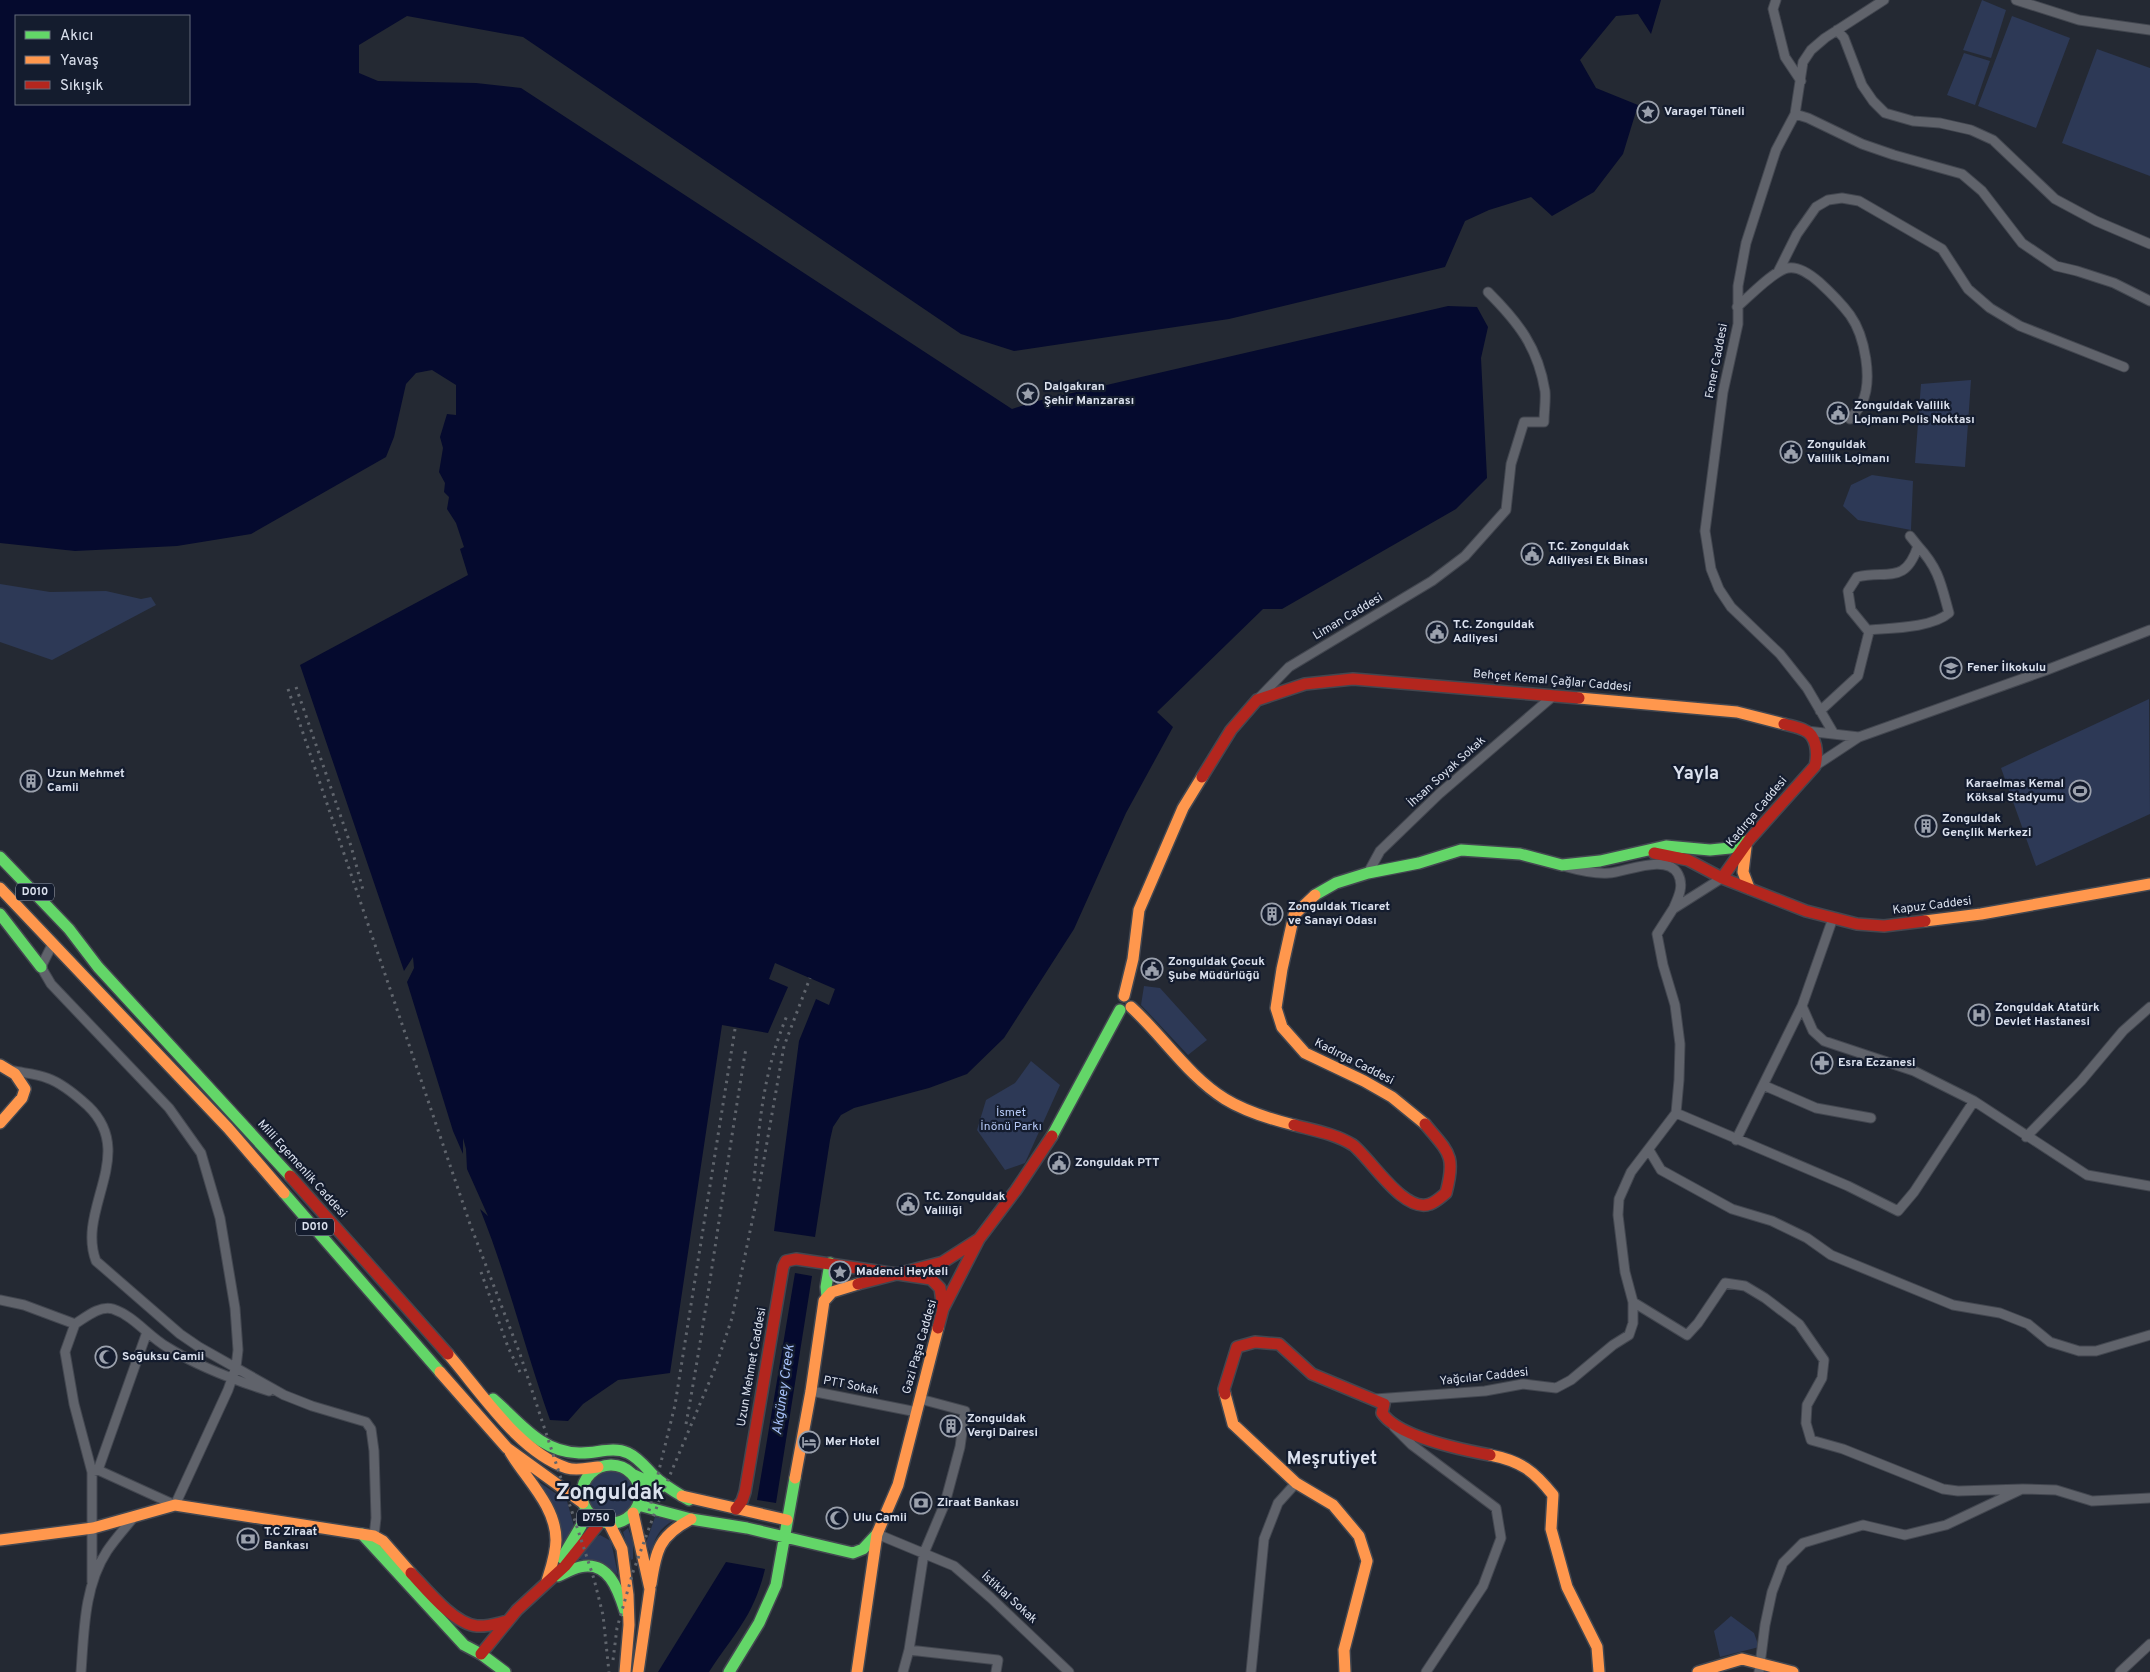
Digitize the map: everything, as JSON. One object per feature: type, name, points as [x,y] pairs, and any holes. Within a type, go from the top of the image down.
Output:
[{"type":"main road","name":"Behçet Kemal Çağlar Caddesi","points":[[1257,700],[1305,684],[1354,679],[1737,712],[1806,730]]},
{"type":"main road","name":"Liman Caddesi","points":[[1126,1009],[1131,1000],[1124,996],[1133,959],[1140,910],[1160,858],[1183,808],[1210,762],[1231,730],[1257,700]]},
{"type":"main road","points":[[1806,730],[1816,745],[1818,757],[1815,766]]},
{"type":"main road","name":"Kadırga Caddesi","points":[[1722,878],[1749,840],[1815,766]]},
{"type":"main road","points":[[1749,840],[1744,855],[1743,872],[1749,888]]},
{"type":"main road","name":"Kadırga Caddesi","points":[[1126,1009],[1163,1037],[1204,1082],[1223,1098],[1246,1110],[1339,1138],[1354,1147],[1407,1199],[1418,1205],[1429,1205],[1446,1192],[1451,1158],[1447,1150],[1420,1118],[1392,1097],[1305,1053],[1282,1027],[1276,1008],[1282,969],[1294,915],[1310,898],[1336,883],[1368,873],[1420,863],[1461,850],[1520,854],[1562,865],[1600,861],[1666,846],[1710,850],[1730,848],[1749,840]]},
{"type":"main road","name":"Kapuz Caddesi","points":[[1639,852],[1669,855],[1688,860],[1722,878],[1806,911],[1856,924],[1884,926],[1982,914],[2150,884]]},
{"type":"main road","name":"Milli Egemenlik Caddesi","points":[[0,857],[69,929],[98,967],[182,1057],[475,1385],[509,1427],[538,1454],[569,1469],[617,1465],[634,1475],[689,1500]]},
{"type":"main road","name":"D010","points":[[0,888],[228,1128],[507,1448],[585,1507]]},
{"type":"main road","points":[[40,965],[32,942],[38,927],[53,912]]},
{"type":"main road","points":[[0,914],[40,965]]},
{"type":"main road","points":[[53,944],[69,929]]},
{"type":"main road","name":"Gazi Paşa Caddesi","points":[[857,1672],[877,1534],[898,1485],[943,1308],[978,1238],[1016,1190],[1061,1122],[1126,1009]]},
{"type":"main road","points":[[0,1065],[14,1072],[22,1081],[25,1089],[22,1098],[0,1123]]},
{"type":"main road","points":[[729,1672],[760,1623],[776,1585],[811,1391],[824,1301],[832,1292],[895,1273],[943,1262],[978,1238]]},
{"type":"main road","name":"Uzun Mehmet Caddesi","points":[[736,1509],[742,1501],[745,1492],[783,1267],[786,1261],[796,1259],[895,1273],[936,1281],[942,1288],[943,1308]]},
{"type":"main road","points":[[824,1263],[828,1297]]},
{"type":"main road","points":[[1344,1672],[1344,1650],[1366,1561],[1359,1536],[1332,1505],[1296,1482],[1267,1457],[1234,1424],[1224,1389],[1236,1347],[1254,1342],[1279,1344],[1312,1374],[1384,1404],[1382,1413],[1386,1419],[1402,1428],[1444,1446],[1509,1459],[1537,1475],[1553,1495],[1551,1529],[1567,1586],[1597,1647],[1599,1672]]},
{"type":"main road","points":[[475,1385],[496,1400],[544,1446],[560,1451],[580,1453],[598,1450],[625,1452],[636,1458],[673,1492],[689,1500],[787,1520]]},
{"type":"main road","points":[[507,1448],[518,1468],[546,1506],[553,1522],[556,1537],[547,1581]]},
{"type":"main road","name":"D750","points":[[598,1467],[586,1478],[582,1494],[585,1507],[605,1522],[622,1549],[628,1595],[629,1626],[625,1672]]},
{"type":"main road","name":"D750","points":[[634,1475],[640,1490],[636,1509],[650,1588],[638,1672]]},
{"type":"main road","points":[[0,1540],[93,1528],[175,1506],[374,1536],[383,1541],[445,1609],[481,1654]]},
{"type":"main road","points":[[547,1581],[581,1526],[585,1507]]},
{"type":"main road","points":[[636,1509],[722,1524],[853,1553],[863,1549],[877,1534]]},
{"type":"main road","name":"D750","points":[[605,1522],[618,1522],[636,1509]]},
{"type":"main road","points":[[650,1588],[656,1551],[662,1538],[674,1527],[691,1519]]},
{"type":"main road","points":[[481,1654],[508,1621],[547,1581],[565,1566],[605,1522]]},
{"type":"main road","points":[[362,1534],[464,1645],[481,1654],[505,1672]]},
{"type":"main road","points":[[547,1581],[582,1566],[599,1568],[608,1574],[617,1585],[629,1626]]},
{"type":"main road","points":[[445,1609],[468,1624],[476,1626],[508,1621]]},
{"type":"main road","points":[[1698,1672],[1742,1659],[1760,1668],[1793,1672]]},
{"type":"street","points":[[1776,0],[1773,9],[1785,57],[1801,81]]},
{"type":"street","name":"Fener Caddesi","points":[[1834,734],[1807,688],[1780,654],[1731,607],[1719,589],[1711,569],[1705,531],[1723,392],[1738,324],[1738,286],[1746,242],[1776,150],[1795,114],[1803,62],[1811,50],[1837,30],[1884,0]]},
{"type":"street","points":[[2016,0],[2079,20],[2150,30]]},
{"type":"street","points":[[1837,30],[1844,38],[1862,85],[1873,101],[1885,113],[1913,121],[1940,123],[1971,130],[1993,140],[2055,199],[2096,221],[2150,244]]},
{"type":"street","points":[[1795,114],[1808,118],[1862,144],[1903,158],[1962,174],[1982,191],[2022,243],[2056,266],[2114,283],[2150,301]]},
{"type":"street","points":[[1778,272],[1796,234],[1816,208],[1828,200],[1842,198],[1859,201],[1942,249],[1968,289],[1990,308],[2020,326],[2124,367]]},
{"type":"street","points":[[1737,307],[1778,272],[1795,267],[1815,279],[1842,305],[1857,327],[1865,355],[1867,375],[1862,404],[1850,419]]},
{"type":"street","name":"Liman Caddesi","points":[[1257,700],[1289,667],[1432,581],[1465,556],[1506,510],[1512,464],[1524,422],[1544,422],[1545,392],[1536,356],[1513,317],[1488,292]]},
{"type":"street","points":[[1868,630],[1917,625],[1944,617],[1949,613],[1939,578],[1931,561],[1910,536]]},
{"type":"street","points":[[1820,711],[1858,676],[1870,632],[1851,610],[1848,591],[1857,578],[1872,574],[1893,575],[1903,572],[1914,556],[1918,546]]},
{"type":"street","points":[[1815,766],[1858,737],[2044,671],[2150,630]]},
{"type":"street","name":"İhsan Soyak Sokak","points":[[1368,873],[1380,851],[1439,794],[1552,697]]},
{"type":"street","points":[[1806,730],[1858,737]]},
{"type":"street","points":[[1562,865],[1587,873],[1610,873],[1652,864],[1668,865],[1677,871],[1681,881],[1680,894],[1657,934],[1663,965],[1675,1005],[1680,1044],[1676,1113],[1848,1186],[1898,1211],[1914,1192],[1974,1101]]},
{"type":"street","points":[[1673,909],[1722,878]]},
{"type":"street","points":[[1736,1140],[1802,1006],[1833,918]]},
{"type":"street","points":[[53,944],[40,965],[51,984],[169,1108],[201,1153],[226,1243],[235,1308],[238,1350],[236,1367],[232,1380],[175,1506],[95,1471],[74,1404],[65,1352],[75,1324],[99,1310],[112,1309],[132,1319],[166,1346],[232,1380],[366,1422],[372,1429],[376,1518],[374,1536]]},
{"type":"street","points":[[1802,1006],[1813,1031],[1824,1041],[1914,1071],[1974,1101],[2026,1137],[2087,1175],[2150,1186]]},
{"type":"street","points":[[2026,1137],[2082,1081],[2124,1031],[2150,1007]]},
{"type":"street","points":[[14,1072],[48,1078],[64,1087],[99,1117],[108,1135],[106,1168],[91,1234],[96,1261],[180,1334],[284,1395]]},
{"type":"street","points":[[1763,1085],[1816,1108],[1871,1118]]},
{"type":"street","name":"Yağcılar Caddesi","points":[[1369,1399],[1485,1392],[1523,1384],[1556,1388],[1571,1380],[1613,1345],[1629,1335],[1633,1323],[1632,1302],[1625,1272],[1618,1215],[1620,1199],[1631,1172],[1676,1113]]},
{"type":"street","points":[[1649,1150],[1661,1170],[1732,1209],[1772,1221],[1807,1238],[1832,1255],[1953,1305],[2000,1313],[2028,1324],[2050,1342],[2079,1351],[2096,1351],[2150,1335]]},
{"type":"street","points":[[1632,1302],[1687,1335],[1698,1323],[1725,1283],[1745,1286],[1765,1298],[1799,1324],[1824,1360],[1822,1378],[1807,1405],[1806,1423],[1811,1440],[1843,1449],[1944,1488],[1958,1491],[2056,1490],[2092,1500],[2150,1498]]},
{"type":"street","points":[[0,1300],[24,1305],[75,1324]]},
{"type":"street","points":[[81,1672],[85,1622],[92,1582],[95,1471],[147,1332]]},
{"type":"street","name":"PTT Sokak","points":[[811,1391],[917,1412]]},
{"type":"street","points":[[903,1672],[909,1650],[924,1553],[944,1503],[960,1447],[965,1411],[920,1399]]},
{"type":"street","points":[[1386,1419],[1412,1445],[1496,1508],[1501,1538],[1483,1586],[1426,1672]]},
{"type":"street","points":[[1250,1672],[1264,1539],[1278,1503],[1296,1482]]},
{"type":"street","points":[[1760,1668],[1765,1626],[1772,1592],[1783,1563],[1803,1543],[1863,1525],[1905,1535],[1946,1525],[2023,1489]]},
{"type":"street","points":[[92,1582],[107,1552],[134,1517]]},
{"type":"street","name":"İstiklal Sokak","points":[[877,1534],[954,1566],[991,1598],[1069,1672]]},
{"type":"street","points":[[2120,1672],[2150,1644]]},
{"type":"street","points":[[909,1650],[998,1660],[996,1672]]},
{"type":"green space","points":[[1982,0],[2006,10],[1991,58],[1963,50]]},
{"type":"green space","points":[[2012,16],[2070,38],[2036,128],[1978,106]]},
{"type":"green space","points":[[2097,49],[2150,68],[2150,176],[2062,143]]},
{"type":"green space","points":[[1964,53],[1990,61],[1975,105],[1947,95]]},
{"type":"green space","points":[[1971,380],[1965,467],[1915,463],[1921,384]]},
{"type":"green space","points":[[1872,475],[1913,481],[1911,530],[1858,520],[1843,506],[1851,485]]},
{"type":"green space","points":[[0,584],[50,592],[106,591],[141,599],[151,597],[156,605],[52,660],[0,642]]},
{"type":"green space","name":"Karaelmas Kemal Köksal Stadyumu","points":[[2149,699],[2150,814],[2036,866],[2001,768]]},
{"type":"green space","points":[[1144,986],[1160,988],[1207,1040],[1188,1055],[1141,1005]]},
{"type":"green space","name":"İsmet İnönü Parkı","points":[[1031,1061],[1060,1085],[1025,1163],[1005,1170],[977,1130],[986,1100],[1015,1083]]},
{"type":"green space","points":[[611,1469],[625,1473],[632,1480],[636,1494],[632,1508],[625,1515],[611,1519],[597,1515],[590,1508],[586,1494],[590,1480],[597,1473]]},
{"type":"green space","points":[[530,1476],[567,1501],[575,1530],[561,1551]]},
{"type":"green space","points":[[655,1517],[673,1521],[664,1527],[658,1535],[651,1554],[646,1543]]},
{"type":"green space","points":[[628,1528],[633,1542],[633,1559],[631,1560],[623,1532]]},
{"type":"green space","points":[[600,1535],[611,1541],[618,1575],[609,1568],[599,1564],[577,1559],[593,1539]]},
{"type":"green space","points":[[1731,1616],[1754,1633],[1759,1647],[1720,1657],[1714,1631]]},
{"type":"water","points":[[0,0],[1661,0],[1651,34],[1638,14],[1616,16],[1580,60],[1596,88],[1638,105],[1623,154],[1594,192],[1552,216],[1531,197],[1489,210],[1465,221],[1445,267],[1229,319],[1014,351],[961,334],[523,37],[407,16],[359,45],[359,73],[378,81],[476,83],[521,88],[1012,409],[1033,402],[1448,306],[1477,307],[1488,327],[1481,358],[1487,478],[1456,509],[1282,609],[1263,609],[1157,712],[1173,727],[1126,813],[1074,929],[1004,1038],[967,1074],[929,1088],[854,1108],[841,1115],[833,1127],[830,1140],[815,1237],[774,1231],[799,1041],[816,999],[829,1005],[835,989],[775,963],[769,979],[788,987],[768,1033],[722,1025],[670,1373],[618,1380],[583,1404],[568,1421],[550,1420],[499,1261],[480,1209],[488,1216],[467,1169],[466,1149],[463,1138],[463,1154],[453,1131],[407,982],[414,968],[413,957],[404,971],[300,665],[468,575],[460,549],[464,547],[456,523],[447,509],[449,497],[444,492],[445,483],[439,472],[443,448],[440,437],[447,414],[456,415],[456,385],[432,370],[416,373],[406,384],[394,437],[386,457],[251,534],[177,546],[75,551],[0,543]]},
{"type":"water","name":"Akgüney Creek","points":[[795,1273],[812,1276],[776,1503],[757,1500]]},
{"type":"water","points":[[726,1562],[765,1569],[755,1600],[742,1624],[709,1672],[658,1672]]},
{"type":"railway","points":[[296,687],[351,846],[363,890]]},
{"type":"railway","points":[[288,689],[470,1224],[520,1354],[594,1579],[603,1615],[609,1672]]},
{"type":"railway","points":[[613,1660],[617,1628],[633,1572],[659,1501],[716,1366],[732,1318],[758,1193],[784,1046],[810,978]]},
{"type":"railway","points":[[754,1181],[761,1116],[768,1076],[788,1013]]},
{"type":"railway","points":[[649,1511],[675,1405],[735,1029]]},
{"type":"railway","points":[[686,1424],[746,1048]]},
{"type":"railway","points":[[481,1272],[508,1347],[520,1372]]},
{"type":"traffic: fast","points":[[1315,895],[1336,883],[1368,873],[1419,863],[1461,850],[1520,854],[1562,865],[1600,861],[1666,846],[1710,850],[1730,848],[1749,840]]},
{"type":"traffic: fast","points":[[0,857],[69,929],[98,967],[290,1176]]},
{"type":"traffic: fast","points":[[0,914],[41,967]]},
{"type":"traffic: fast","points":[[1052,1136],[1120,1010]]},
{"type":"traffic: fast","points":[[284,1193],[440,1372]]},
{"type":"traffic: fast","points":[[827,1297],[826,1287],[830,1263]]},
{"type":"traffic: fast","points":[[493,1399],[542,1442],[565,1451],[579,1453],[610,1450],[628,1453],[639,1460],[662,1483],[689,1500]]},
{"type":"traffic: fast","points":[[605,1465],[617,1465],[632,1473],[640,1488],[640,1494],[640,1500],[632,1515],[617,1523],[605,1523],[590,1515],[582,1500],[582,1488],[590,1473],[605,1465]]},
{"type":"traffic: fast","points":[[634,1475],[661,1487]]},
{"type":"traffic: fast","points":[[729,1672],[759,1623],[776,1585],[795,1478]]},
{"type":"traffic: fast","points":[[638,1505],[691,1519],[747,1528],[853,1553],[863,1549],[877,1534]]},
{"type":"traffic: fast","points":[[562,1558],[581,1526],[587,1511]]},
{"type":"traffic: fast","points":[[362,1534],[464,1645],[481,1654],[505,1672]]},
{"type":"traffic: fast","points":[[558,1576],[580,1567],[590,1566],[598,1568],[610,1578],[619,1594],[625,1611]]},
{"type":"traffic: slow","points":[[1579,698],[1737,712],[1784,724]]},
{"type":"traffic: slow","points":[[1124,996],[1133,959],[1139,910],[1183,808],[1202,777]]},
{"type":"traffic: slow","points":[[1746,847],[1743,872],[1749,888]]},
{"type":"traffic: slow","points":[[1925,921],[1981,914],[2150,884]]},
{"type":"traffic: slow","points":[[0,888],[228,1128],[284,1193]]},
{"type":"traffic: slow","points":[[1315,895],[1294,915],[1282,969],[1276,1008],[1282,1027],[1305,1053],[1364,1081],[1392,1097],[1425,1124]]},
{"type":"traffic: slow","points":[[1131,1007],[1187,1067],[1212,1090],[1233,1104],[1267,1118],[1294,1125]]},
{"type":"traffic: slow","points":[[0,1065],[15,1074],[25,1089],[22,1098],[0,1123]]},
{"type":"traffic: slow","points":[[795,1478],[811,1391],[824,1301],[832,1292],[858,1284]]},
{"type":"traffic: slow","points":[[857,1672],[877,1534],[898,1485],[938,1328]]},
{"type":"traffic: slow","points":[[448,1354],[487,1403],[533,1449],[549,1460],[567,1468],[598,1467]]},
{"type":"traffic: slow","points":[[440,1372],[507,1448],[583,1503]]},
{"type":"traffic: slow","points":[[1225,1394],[1233,1424],[1296,1483],[1333,1505],[1359,1536],[1367,1561],[1344,1650],[1345,1672]]},
{"type":"traffic: slow","points":[[510,1452],[546,1504],[555,1528],[555,1550],[547,1581]]},
{"type":"traffic: slow","points":[[1490,1455],[1510,1460],[1526,1468],[1540,1479],[1553,1495],[1551,1529],[1567,1587],[1597,1647],[1599,1672]]},
{"type":"traffic: slow","points":[[682,1496],[787,1520]]},
{"type":"traffic: slow","points":[[0,1540],[93,1528],[175,1505],[374,1536],[383,1541],[411,1573]]},
{"type":"traffic: slow","points":[[633,1513],[650,1589],[638,1672]]},
{"type":"traffic: slow","points":[[651,1584],[657,1553],[661,1545],[680,1525],[691,1519]]},
{"type":"traffic: slow","points":[[609,1523],[622,1549],[628,1595],[629,1625],[625,1672]]},
{"type":"traffic: slow","points":[[1698,1672],[1742,1659],[1793,1672]]},
{"type":"traffic: jam","points":[[1202,777],[1231,730],[1257,700],[1305,684],[1353,679],[1579,698]]},
{"type":"traffic: jam","points":[[1722,878],[1749,840],[1815,766],[1816,745],[1812,736],[1802,729],[1784,724]]},
{"type":"traffic: jam","points":[[1654,853],[1688,860],[1722,878],[1806,911],[1857,924],[1884,926],[1925,921]]},
{"type":"traffic: jam","points":[[1294,1125],[1332,1135],[1353,1145],[1388,1184],[1410,1201],[1420,1205],[1430,1204],[1446,1193],[1450,1170],[1450,1162],[1445,1149],[1425,1124]]},
{"type":"traffic: jam","points":[[938,1328],[943,1309],[979,1239],[1016,1190],[1052,1136]]},
{"type":"traffic: jam","points":[[290,1176],[448,1354]]},
{"type":"traffic: jam","points":[[858,1284],[943,1262],[979,1239]]},
{"type":"traffic: jam","points":[[736,1509],[742,1501],[745,1492],[783,1267],[786,1261],[796,1259],[931,1279],[940,1288],[943,1309]]},
{"type":"traffic: jam","points":[[1225,1394],[1224,1389],[1237,1347],[1255,1342],[1279,1344],[1312,1374],[1384,1404],[1382,1413],[1402,1429],[1432,1441],[1490,1455]]},
{"type":"traffic: jam","points":[[481,1654],[517,1610],[565,1566],[601,1521]]},
{"type":"traffic: jam","points":[[411,1573],[441,1605],[468,1624],[485,1626],[508,1621]]},
{"type":"place","name":"Varagel Tüneli","points":[[1648,112]]},
{"type":"place","name":"Dalgakıran Şehir Manzarası","points":[[1028,394]]},
{"type":"place","name":"Zonguldak Valilik Lojmanı Polis Noktası","points":[[1838,413]]},
{"type":"place","name":"Zonguldak Valilik Lojmanı","points":[[1791,452]]},
{"type":"place","name":"T.C. Zonguldak Adliyesi Ek Binası","points":[[1532,554]]},
{"type":"place","name":"T.C. Zonguldak Adliyesi","points":[[1437,632]]},
{"type":"place","name":"Fener İlkokulu","points":[[1951,668]]},
{"type":"place","name":"Uzun Mehmet Camii","points":[[31,781]]},
{"type":"place","name":"Karaelmas Kemal Köksal Stadyumu","points":[[2080,791]]},
{"type":"place","name":"Zonguldak Gençlik Merkezi","points":[[1926,826]]},
{"type":"place","name":"Zonguldak Ticaret ve Sanayi Odası","points":[[1272,914]]},
{"type":"place","name":"Zonguldak Çocuk Şube Müdürlüğü","points":[[1152,969]]},
{"type":"place","name":"Zonguldak Atatürk Devlet Hastanesi","points":[[1979,1015]]},
{"type":"place","name":"Esra Eczanesi","points":[[1822,1063]]},
{"type":"place","name":"Zonguldak PTT","points":[[1059,1163]]},
{"type":"place","name":"T.C. Zonguldak Valiliği","points":[[908,1204]]},
{"type":"place","name":"Madenci Heykeli","points":[[840,1272]]},
{"type":"place","name":"Soğuksu Camii","points":[[106,1357]]},
{"type":"place","name":"Zonguldak Vergi Dairesi","points":[[951,1426]]},
{"type":"place","name":"Mer Hotel","points":[[809,1442]]},
{"type":"place","name":"Ziraat Bankası","points":[[921,1503]]},
{"type":"place","name":"Ulu Camii","points":[[837,1518]]},
{"type":"place","name":"T.C Ziraat Bankası","points":[[248,1539]]},
{"type":"district","name":"Yayla","points":[[1696,774]]},
{"type":"district","name":"Meşrutiyet","points":[[1332,1459]]},
{"type":"district","name":"Zonguldak","points":[[610,1493]]}]
